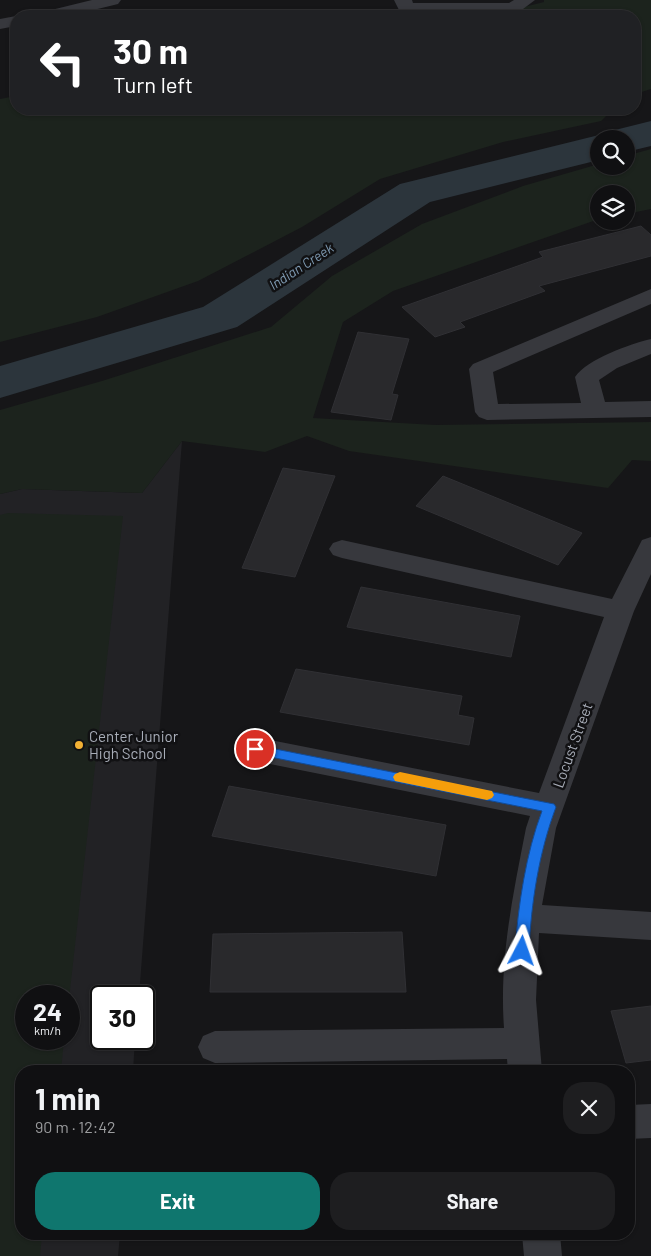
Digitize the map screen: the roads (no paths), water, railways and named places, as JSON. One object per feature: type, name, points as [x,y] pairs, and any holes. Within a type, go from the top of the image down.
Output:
[{"type":"street","points":[[73,10],[112,0]]},
{"type":"street","points":[[403,0],[406,8],[513,8],[526,0]]},
{"type":"street","points":[[651,296],[482,369],[487,412],[651,409]]},
{"type":"street","points":[[595,410],[587,378],[609,362],[651,346]]},
{"type":"street","name":"Locust Street","points":[[524,1057],[519,1000],[524,918],[541,828],[620,612],[651,546]]},
{"type":"street","points":[[342,549],[620,612]]},
{"type":"street","points":[[255,749],[549,807]]},
{"type":"street","points":[[524,918],[651,926]]},
{"type":"street","points":[[215,1047],[524,1057]]},
{"type":"street","points":[[635,1121],[651,1120]]},
{"type":"street","points":[[542,1240],[543,1256]]},
{"type":"waterway","name":"Indian Creek","points":[[635,137],[651,133]]},
{"type":"waterway","name":"Indian Creek","points":[[0,382],[220,317],[415,193],[590,149]]},
{"type":"place","name":"Center Junior High School","points":[[79,745]]}]
